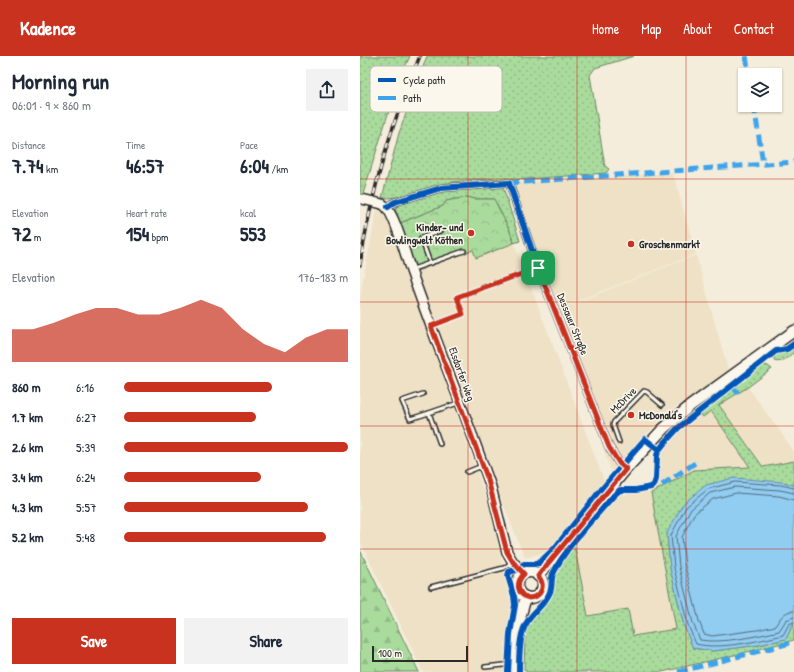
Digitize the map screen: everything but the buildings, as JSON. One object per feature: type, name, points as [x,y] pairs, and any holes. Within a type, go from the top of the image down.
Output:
[{"type":"main road","points":[[538,576],[626,469],[669,423],[690,406],[794,331]]},
{"type":"main road","points":[[531,573],[538,576],[542,581],[542,590],[536,597],[526,597],[521,594],[518,587],[518,581],[524,574],[531,573]]},
{"type":"main road","points":[[513,668],[517,628],[526,597]]},
{"type":"street","name":"Dessauer Straße","points":[[385,206],[441,188],[509,183],[538,268],[609,447],[619,463],[626,469]]},
{"type":"street","points":[[361,199],[385,206]]},
{"type":"street","name":"Elsdorfer Weg","points":[[385,206],[396,226],[410,270],[483,465],[507,552],[513,562],[524,574]]},
{"type":"lane","points":[[430,263],[421,238],[440,231]]},
{"type":"lane","points":[[410,270],[464,251]]},
{"type":"lane","points":[[431,326],[463,314],[457,297],[538,268]]},
{"type":"lane","name":"McDrive","points":[[619,442],[613,425],[614,422],[644,391],[662,405]]},
{"type":"lane","points":[[422,394],[402,401],[410,419],[430,414],[460,402]]},
{"type":"lane","points":[[430,414],[440,444]]},
{"type":"lane","points":[[467,472],[483,465]]},
{"type":"lane","points":[[431,587],[504,568],[513,562]]},
{"type":"lane","points":[[485,667],[503,664],[513,668]]},
{"type":"shaded area","points":[[673,173],[696,254],[556,309],[509,183]]},
{"type":"shaded area","points":[[377,210],[383,212],[389,221],[491,511],[512,609],[506,672],[423,672],[360,541],[360,302],[362,284]]},
{"type":"shaded area","points":[[514,243],[605,483],[550,551],[525,558],[476,437],[417,271],[473,250],[476,257]]},
{"type":"shaded area","points":[[696,255],[729,373],[667,413],[635,446],[612,474],[557,310]]},
{"type":"shaded area","points":[[748,387],[794,451],[794,461],[763,467],[719,405]]},
{"type":"shaded area","points":[[709,407],[750,467],[694,470],[651,493],[676,629],[633,636],[627,609],[588,616],[574,544],[619,491],[634,492],[655,487],[658,478],[657,457],[671,438]]},
{"type":"green space","points":[[360,56],[410,56],[405,66],[370,66],[370,112],[389,112],[363,194],[360,195]]},
{"type":"green space","points":[[427,56],[634,56],[595,68],[590,75],[605,166],[609,169],[606,173],[514,180],[489,179],[448,183],[407,195],[382,198],[399,133],[407,112],[502,112],[502,66],[423,66]]},
{"type":"green space","points":[[503,187],[520,241],[514,243],[509,229],[493,199],[475,199],[467,197],[446,201],[443,206],[400,223],[395,210],[399,204],[443,191]]},
{"type":"green space","points":[[467,197],[475,199],[494,199],[509,229],[514,243],[476,258],[473,250],[417,271],[400,223],[443,206],[446,201]]},
{"type":"green space","points":[[794,345],[794,352],[787,358],[780,362],[774,361],[776,352]]},
{"type":"green space","points":[[762,364],[772,369],[748,387],[719,405],[763,467],[794,461],[794,485],[782,482],[667,533],[670,568],[684,626],[693,648],[713,651],[759,645],[786,639],[794,622],[794,640],[662,672],[527,672],[524,670],[525,635],[530,623],[549,599],[556,572],[574,544],[588,616],[628,609],[633,636],[676,629],[651,493],[694,470],[750,467],[711,411],[703,417],[699,413]]},
{"type":"green space","points":[[755,365],[748,372],[698,411],[697,407]]},
{"type":"green space","points":[[360,550],[419,672],[360,672]]},
{"type":"water","points":[[734,478],[782,482],[794,485],[794,622],[786,639],[759,645],[713,651],[693,648],[684,626],[670,568],[667,533],[683,504],[706,485]]},
{"type":"railway","points":[[416,66],[420,56]]},
{"type":"railway","points":[[360,265],[376,185],[398,112]]},
{"type":"marked path","points":[[746,56],[748,68]]},
{"type":"marked path","points":[[755,112],[763,164]]},
{"type":"marked path","points":[[509,183],[794,162]]},
{"type":"marked path","points":[[732,386],[738,393]]},
{"type":"marked path","points":[[662,485],[695,463]]},
{"type":"marked path","points":[[678,672],[794,642]]},
{"type":"cycle path","points":[[388,207],[395,202],[441,188],[509,183],[538,268],[609,447],[619,463],[626,469]]},
{"type":"cycle path","points":[[519,672],[520,647],[524,629],[529,620],[548,597],[551,590],[552,577],[559,562],[581,532],[620,490],[636,490],[654,485],[656,479],[657,455],[659,450],[678,428],[776,351],[787,349],[794,344]]},
{"type":"cycle path","points":[[508,672],[510,634],[515,605],[508,576],[509,572],[516,570],[524,564],[539,563],[554,549],[596,496],[645,439],[659,450]]},
{"type":"place","name":"Kinder- und Bowlingwelt Köthen","points":[[471,233]]},
{"type":"place","name":"Groschenmarkt","points":[[631,244]]},
{"type":"place","name":"McDonald's","points":[[631,415]]},
{"type":"route","points":[[538,268],[609,447],[619,463],[626,469],[541,572],[538,576],[542,581],[542,590],[536,597],[529,598],[521,594],[518,590],[518,581],[524,574],[513,562],[507,552],[488,480],[431,326],[463,314],[457,297],[538,268]]}]
